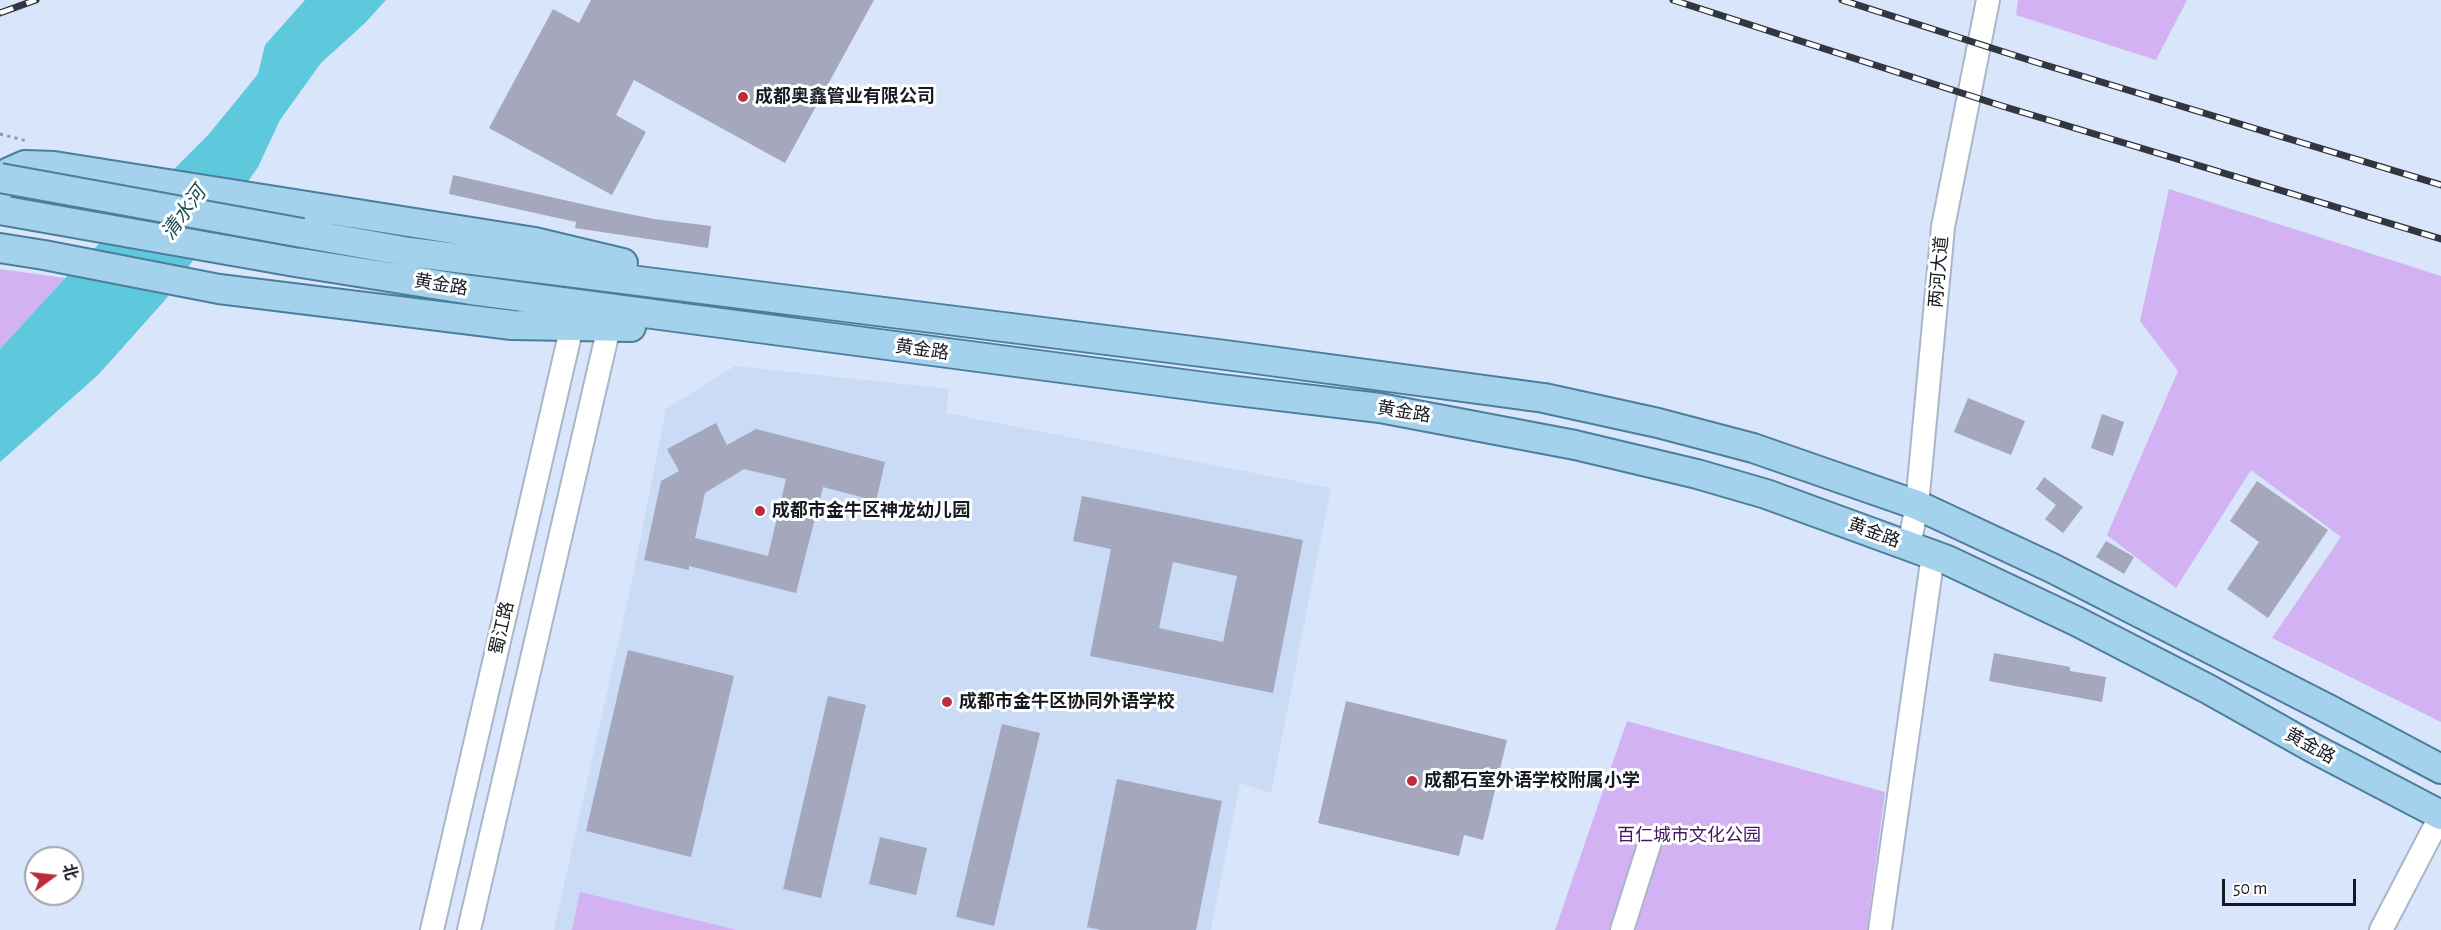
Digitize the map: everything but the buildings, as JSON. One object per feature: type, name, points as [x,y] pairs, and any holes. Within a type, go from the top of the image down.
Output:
[{"type":"main road","points":[[0,188],[9,172],[25,165],[54,166],[535,242],[756,296]]},
{"type":"main road","name":"黄金路","points":[[0,178],[409,252],[1222,354],[1544,398],[1658,423],[1753,448],[1917,505],[2052,568],[2441,769]]},
{"type":"main road","name":"黄金路","points":[[0,210],[295,262],[471,290],[1380,408],[1475,424],[1697,474],[1766,494],[1921,551],[2076,621],[2208,689],[2313,748],[2441,815]]},
{"type":"main road","points":[[0,228],[22,252],[195,285],[512,325],[768,330]]},
{"type":"street","name":"两河大道","points":[[1880,930],[1921,551],[1917,505],[1943,228],[1988,0]]},
{"type":"street","name":"蜀江路","points":[[432,930],[572,326]]},
{"type":"street","name":"蜀江路","points":[[469,930],[609,327]]},
{"type":"street","points":[[2381,930],[2441,815]]},
{"type":"street","points":[[1622,930],[1651,839]]},
{"type":"shaded area","name":"成都市金牛区协同外语学校","points":[[735,366],[949,389],[946,413],[1331,488],[1271,793],[1240,783],[1211,930],[554,930],[633,576],[666,409]]},
{"type":"green space","points":[[2018,0],[2187,0],[2156,60],[2016,15]]},
{"type":"green space","points":[[2169,189],[2441,276],[2441,722],[2272,638],[2341,537],[2251,470],[2176,588],[2107,535],[2178,371],[2140,321]]},
{"type":"green space","points":[[0,269],[65,278],[0,349]]},
{"type":"green space","name":"百仁城市文化公园","points":[[1627,721],[1885,792],[1867,930],[1555,930]]},
{"type":"green space","points":[[580,892],[737,930],[572,930]]},
{"type":"water","name":"清水河","points":[[305,0],[386,0],[365,23],[321,63],[280,120],[258,167],[166,299],[98,375],[0,462],[0,349],[65,278],[209,134],[258,74],[265,45]]},
{"type":"railway","points":[[0,13],[36,0]]},
{"type":"railway","points":[[1673,0],[2002,106],[2441,239]]},
{"type":"railway","points":[[1842,0],[2032,61],[2441,185]]},
{"type":"place","name":"成都奥鑫管业有限公司","points":[[743,97]]},
{"type":"place","name":"成都市金牛区神龙幼儿园","points":[[760,511]]},
{"type":"place","name":"成都市金牛区协同外语学校","points":[[947,702]]},
{"type":"place","name":"成都石室外语学校附属小学","points":[[1412,781]]}]
